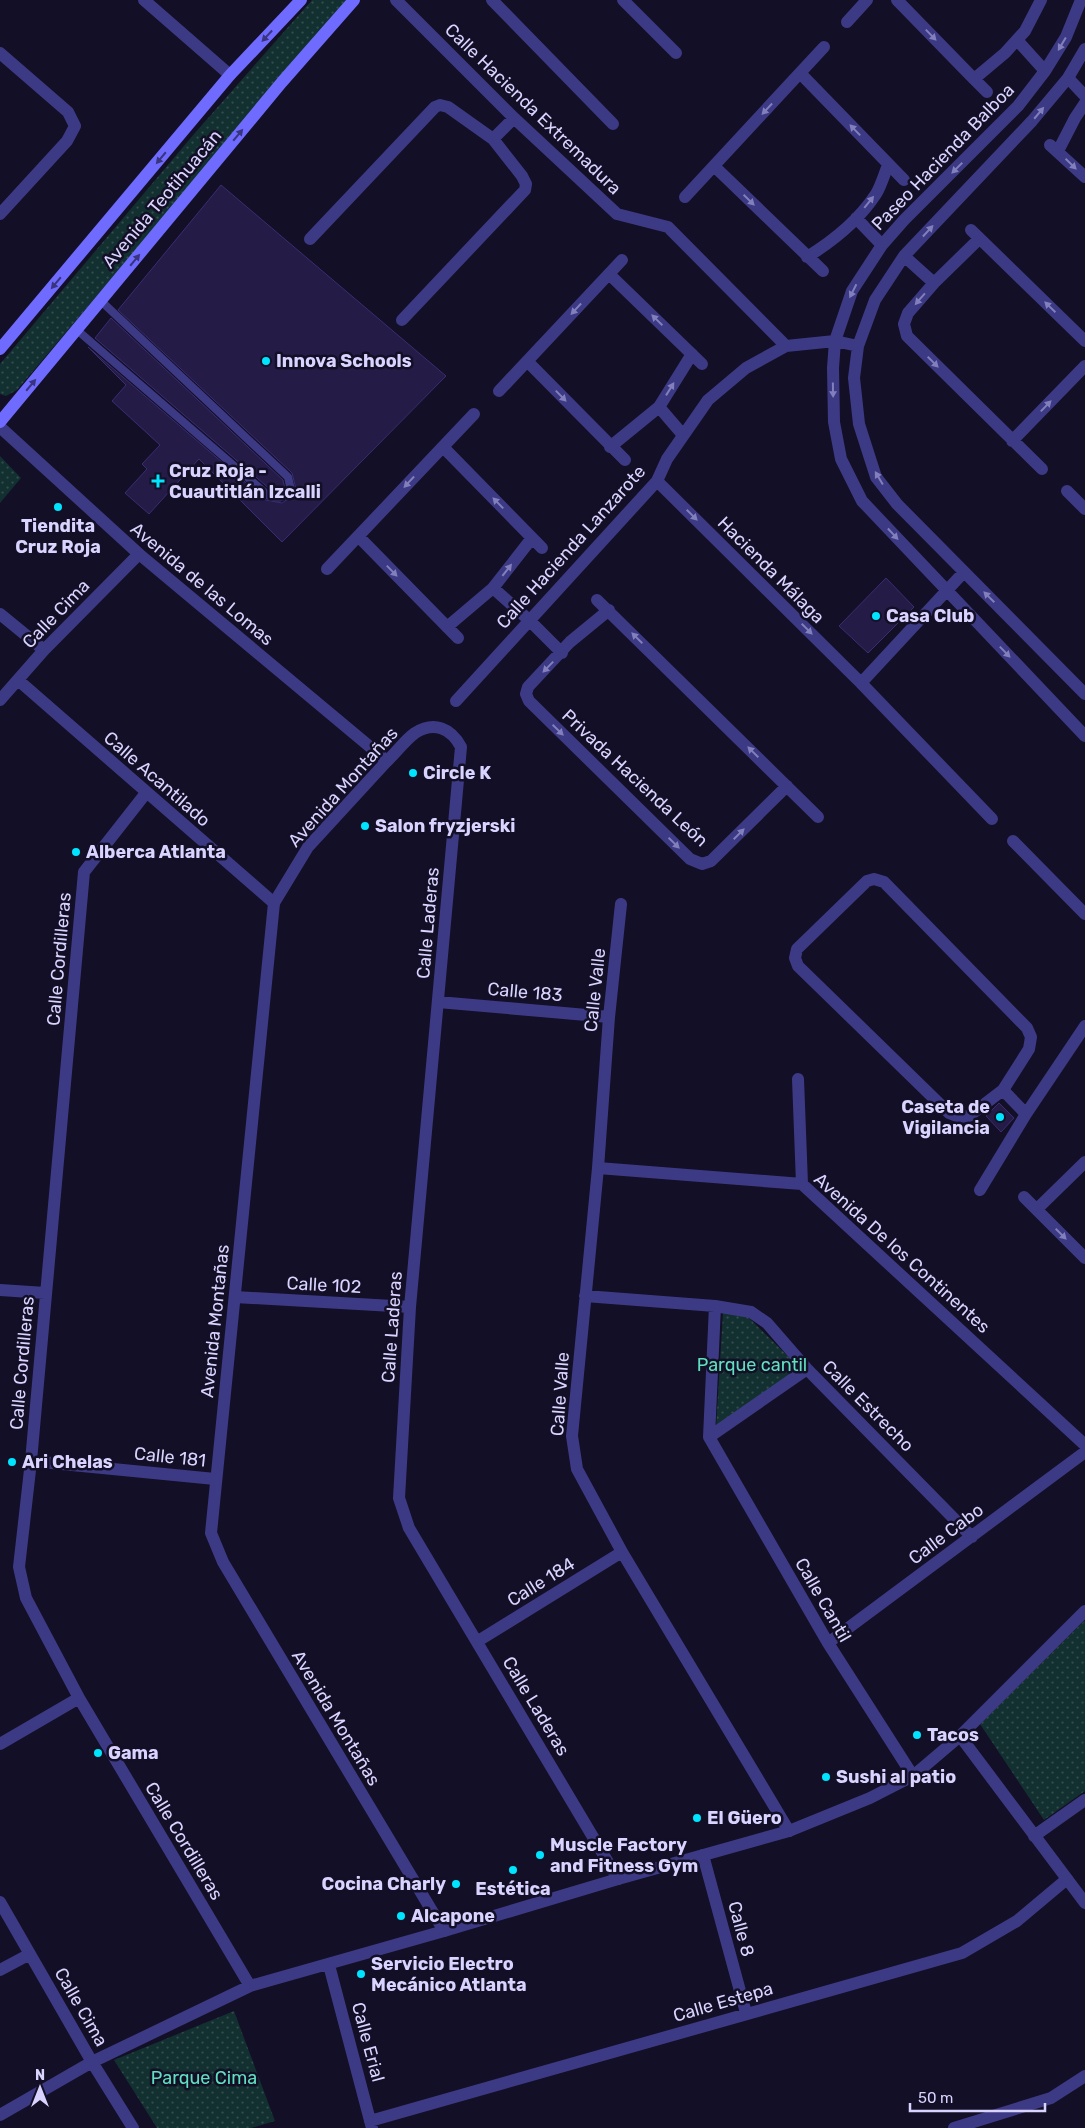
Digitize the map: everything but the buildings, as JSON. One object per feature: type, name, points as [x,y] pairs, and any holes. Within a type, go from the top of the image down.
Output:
[{"type":"main road","name":"Avenida Teotihuacán","points":[[0,349],[230,75],[301,0]]},
{"type":"main road","name":"Avenida Teotihuacán","points":[[0,422],[282,82],[354,0]]},
{"type":"street","points":[[144,0],[230,75]]},
{"type":"street","name":"Calle Hacienda Extremadura","points":[[396,0],[514,118],[617,214],[668,226],[786,346]]},
{"type":"street","points":[[492,0],[612,124]]},
{"type":"street","points":[[624,0],[676,53]]},
{"type":"street","points":[[847,22],[867,0]]},
{"type":"street","points":[[897,0],[987,92]]},
{"type":"street","points":[[974,79],[1005,53],[1017,40],[1041,0]]},
{"type":"street","name":"Paseo Hacienda Balboa","points":[[1082,0],[1066,37],[1045,72],[1018,106],[904,220],[882,245],[852,291],[835,341],[833,368],[834,422],[841,459],[862,501],[1085,736]]},
{"type":"street","points":[[1017,40],[1045,72]]},
{"type":"street","points":[[686,197],[824,47]]},
{"type":"street","points":[[1085,49],[1068,78],[1032,121],[904,256],[875,300],[858,346],[854,378],[859,424],[876,477],[897,504],[1085,694]]},
{"type":"street","points":[[0,53],[68,112],[74,126],[68,141],[0,214]]},
{"type":"street","points":[[800,73],[904,180]]},
{"type":"street","points":[[1068,78],[1085,96]]},
{"type":"street","points":[[1085,103],[1054,148],[1085,177]]},
{"type":"street","points":[[310,239],[434,107],[440,104],[448,107],[493,139],[522,176],[526,184],[525,190],[402,320]]},
{"type":"street","points":[[493,139],[514,118]]},
{"type":"street","points":[[807,257],[828,244],[856,218],[876,194],[888,165]]},
{"type":"street","points":[[714,166],[823,271]]},
{"type":"street","points":[[856,218],[882,245]]},
{"type":"street","points":[[1042,469],[907,336],[904,324],[908,313],[975,235],[1085,341]]},
{"type":"street","points":[[904,256],[934,284]]},
{"type":"street","points":[[499,391],[622,260]]},
{"type":"street","points":[[610,274],[702,364]]},
{"type":"street","name":"Calle Hacienda Lanzarote","points":[[456,701],[657,481],[667,458],[708,400],[746,368],[786,346],[835,341],[858,346]]},
{"type":"street","points":[[610,447],[659,407],[692,354]]},
{"type":"street","points":[[527,361],[610,447],[625,460]]},
{"type":"street","points":[[1012,441],[1085,366]]},
{"type":"street","points":[[659,407],[683,435]]},
{"type":"street","points":[[327,569],[474,414]]},
{"type":"street","name":"Avenida de las Lomas","points":[[0,427],[139,554],[387,761]]},
{"type":"street","points":[[443,447],[542,548]]},
{"type":"street","name":"Hacienda Málaga","points":[[657,481],[861,683],[992,819]]},
{"type":"street","points":[[1067,491],[1085,509]]},
{"type":"street","points":[[358,536],[458,638]]},
{"type":"street","points":[[447,627],[493,588],[532,538]]},
{"type":"street","name":"Calle Cima","points":[[0,700],[44,650],[139,554]]},
{"type":"street","points":[[861,683],[964,572]]},
{"type":"street","points":[[493,588],[562,653]]},
{"type":"street","points":[[597,600],[818,817]]},
{"type":"street","name":"Privada Hacienda León","points":[[609,610],[570,642],[562,653],[528,687],[526,694],[529,701],[690,859],[702,864],[712,861],[788,786]]},
{"type":"street","points":[[0,614],[44,650]]},
{"type":"street","name":"Calle Acantilado","points":[[18,680],[146,794],[274,903]]},
{"type":"street","name":"Avenida Montañas","points":[[444,728],[430,728],[416,733],[387,761],[308,847],[274,903],[211,1533],[223,1562],[444,1931]]},
{"type":"street","name":"Calle Laderas","points":[[444,728],[455,735],[460,747],[410,1307],[399,1498],[409,1528],[618,1879]]},
{"type":"street","name":"Calle Cordilleras","points":[[146,794],[84,872],[20,1567],[26,1598],[79,1698],[250,1986]]},
{"type":"street","points":[[1013,842],[1085,914]]},
{"type":"street","points":[[874,879],[884,882],[1027,1028],[1031,1037],[1029,1049],[1003,1090],[969,1116],[959,1117],[949,1114],[798,966],[795,958],[797,950],[867,882],[874,879]]},
{"type":"street","name":"Calle Valle","points":[[621,904],[572,1436],[577,1469],[622,1552],[789,1831]]},
{"type":"street","name":"Calle 183","points":[[438,1002],[609,1018]]},
{"type":"street","points":[[980,1190],[1026,1114],[1085,1026]]},
{"type":"street","points":[[798,1079],[802,1184]]},
{"type":"street","points":[[1003,1090],[1026,1114]]},
{"type":"street","points":[[1037,1209],[1085,1162]]},
{"type":"street","name":"Avenida De los Continentes","points":[[598,1168],[802,1184],[1085,1445]]},
{"type":"street","points":[[1024,1197],[1085,1258]]},
{"type":"street","points":[[0,1290],[45,1293]]},
{"type":"street","name":"Calle Estrecho","points":[[585,1296],[715,1306],[751,1312],[767,1323],[807,1369],[972,1537]]},
{"type":"street","name":"Calle 102","points":[[235,1298],[410,1307]]},
{"type":"street","points":[[709,1437],[715,1306]]},
{"type":"street","points":[[709,1437],[807,1369]]},
{"type":"street","name":"Calle Cantil","points":[[709,1437],[828,1643],[913,1776]]},
{"type":"street","name":"Calle Cabo","points":[[828,1643],[1085,1452]]},
{"type":"street","name":"Calle 181","points":[[31,1461],[215,1479]]},
{"type":"street","name":"Calle 184","points":[[478,1641],[622,1552]]},
{"type":"street","points":[[0,2115],[92,2062],[250,1986],[329,1965],[618,1879],[789,1831],[870,1798],[913,1776],[960,1736],[1085,1611]]},
{"type":"street","points":[[0,1744],[79,1698]]},
{"type":"street","points":[[960,1736],[1085,1903]]},
{"type":"street","points":[[1034,1836],[1085,1800]]},
{"type":"street","name":"Calle 8","points":[[703,1855],[746,2013]]},
{"type":"street","name":"Calle Estepa","points":[[371,2124],[746,2013],[962,1953],[1017,1921],[1067,1879]]},
{"type":"street","name":"Calle Cima","points":[[0,1902],[92,2062],[133,2128]]},
{"type":"street","points":[[0,1970],[30,1954]]},
{"type":"street","name":"Calle Erial","points":[[329,1965],[371,2124]]},
{"type":"street","points":[[954,2128],[1051,2098],[1085,2076]]},
{"type":"lane","points":[[77,330],[269,496],[278,498],[286,496],[291,490],[288,477],[100,301]]},
{"type":"green space","points":[[312,0],[348,0],[17,390],[6,396],[0,394],[0,364],[194,134]]},
{"type":"green space","points":[[0,456],[21,478],[0,503]]},
{"type":"green space","name":"Parque cantil","points":[[723,1312],[748,1317],[801,1369],[716,1428]]},
{"type":"green space","points":[[1085,1620],[1085,1791],[1044,1820],[980,1724]]},
{"type":"green space","name":"Parque Cima","points":[[234,2011],[275,2121],[251,2128],[157,2128],[114,2060]]},
{"type":"place","name":"Innova Schools","points":[[266,361]]},
{"type":"place","name":"Cruz Roja - Cuautitlán Izcalli","points":[[158,481]]},
{"type":"place","name":"Tiendita Cruz Roja","points":[[58,507]]},
{"type":"place","name":"Casa Club","points":[[876,616]]},
{"type":"place","name":"Circle K","points":[[413,773]]},
{"type":"place","name":"Salon fryzjerski","points":[[365,826]]},
{"type":"place","name":"Alberca Atlanta","points":[[76,852]]},
{"type":"place","name":"Caseta de Vigilancia","points":[[1000,1117]]},
{"type":"place","name":"Ari Chelas","points":[[12,1462]]},
{"type":"place","name":"Tacos","points":[[917,1735]]},
{"type":"place","name":"Gama","points":[[98,1753]]},
{"type":"place","name":"Sushi al patio","points":[[826,1777]]},
{"type":"place","name":"El Güero","points":[[697,1818]]},
{"type":"place","name":"Muscle Factory and Fitness Gym","points":[[540,1855]]},
{"type":"place","name":"Estética","points":[[513,1870]]},
{"type":"place","name":"Cocina Charly","points":[[456,1884]]},
{"type":"place","name":"Alcapone","points":[[401,1916]]},
{"type":"place","name":"Servicio Electro Mecánico Atlanta","points":[[361,1974]]}]
